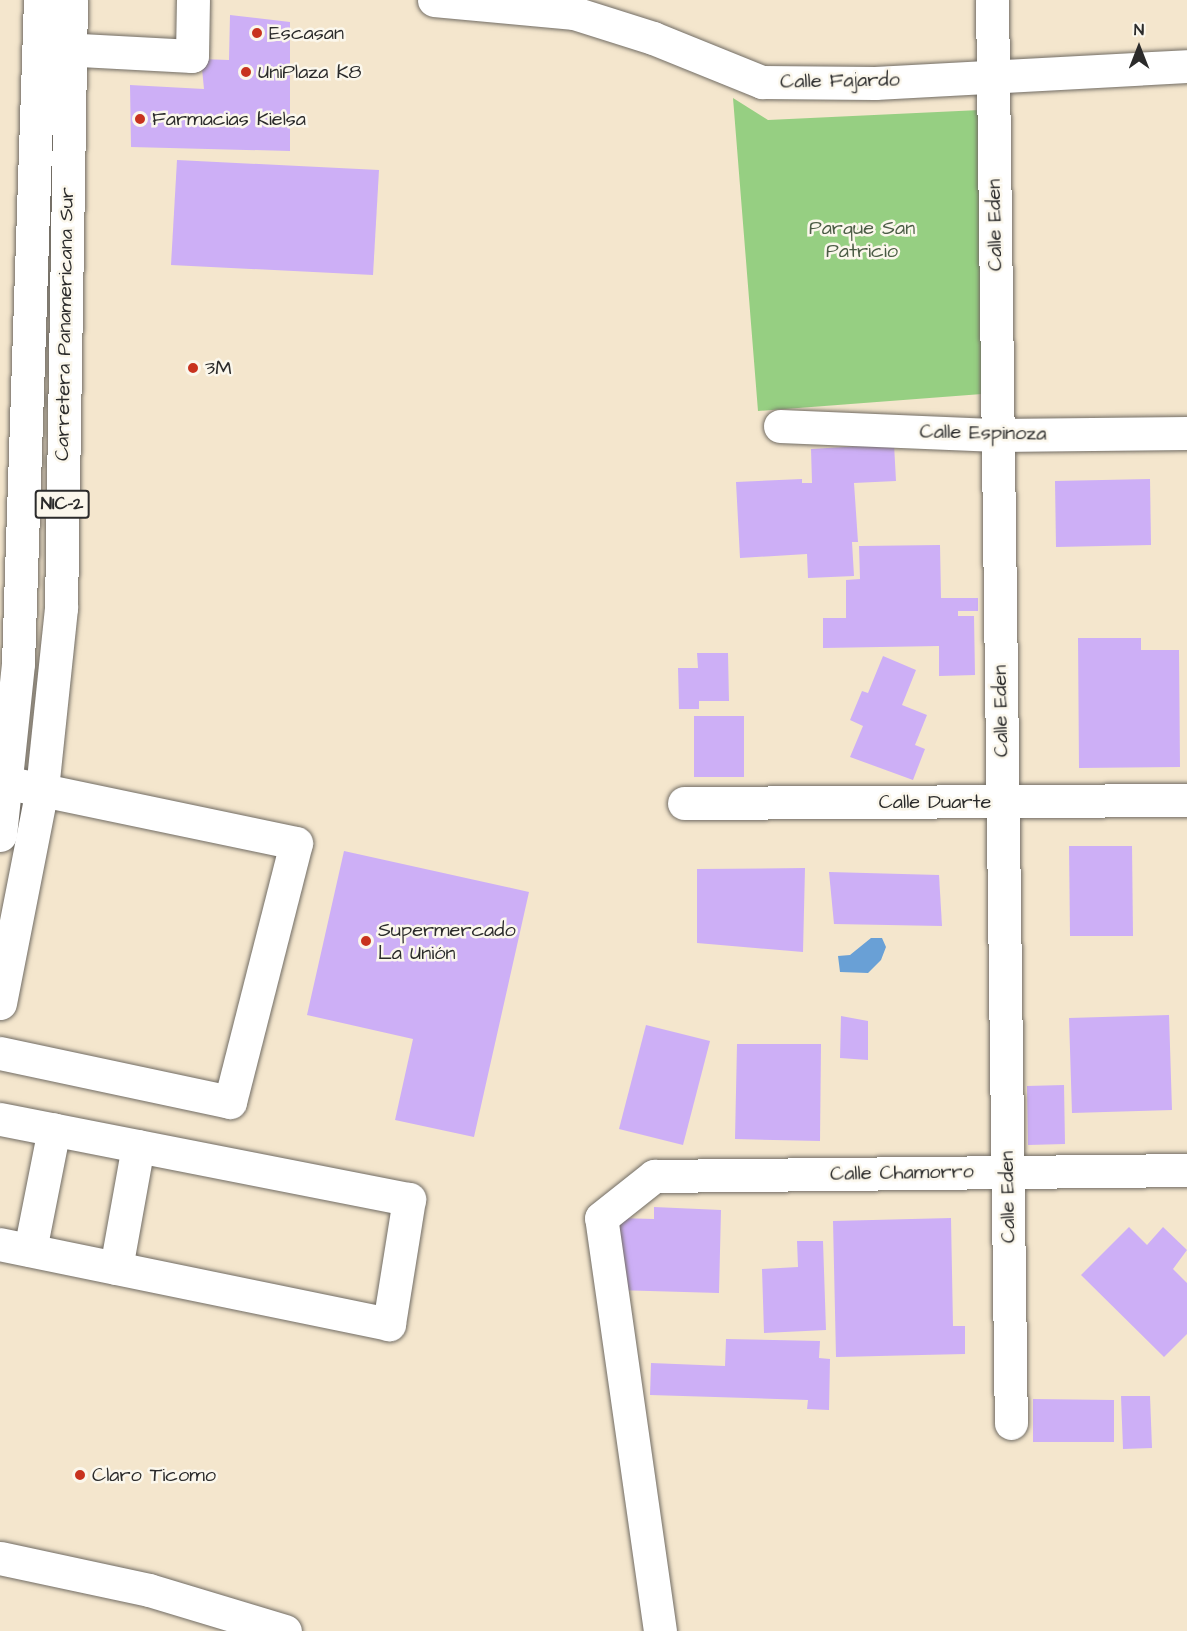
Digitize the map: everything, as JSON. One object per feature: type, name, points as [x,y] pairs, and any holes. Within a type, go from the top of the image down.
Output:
[{"type":"main road","name":"Carretera Panamericana Sur","points":[[0,1003],[42,789],[61,608],[54,48],[40,0]]},
{"type":"main road","name":"Carretera Panamericana Sur","points":[[0,835],[8,783],[18,663],[54,48],[71,0]]},
{"type":"main road","points":[[54,48],[192,56],[193,0]]},
{"type":"main road","name":"Calle Fajardo","points":[[434,0],[573,13],[653,38],[762,82],[834,84],[993,74],[1187,66]]},
{"type":"main road","name":"Calle Eden","points":[[992,0],[1011,1423]]},
{"type":"main road","name":"Calle Espinoza","points":[[780,426],[998,435],[1187,433]]},
{"type":"main road","points":[[0,1053],[230,1102],[296,843],[8,783]]},
{"type":"main road","name":"Calle Duarte","points":[[684,803],[1187,800]]},
{"type":"main road","points":[[0,1119],[54,1129],[409,1199],[389,1324],[15,1247],[54,1129]]},
{"type":"main road","points":[[116,1268],[138,1146]]},
{"type":"main road","name":"Calle Chamorro","points":[[660,1631],[601,1218],[654,1176],[1187,1170]]},
{"type":"main road","points":[[0,1558],[149,1590],[285,1631]]},
{"type":"green space","name":"Parque San Patricio","points":[[733,98],[768,120],[980,110],[982,394],[758,411]]},
{"type":"water","points":[[871,938],[882,938],[886,947],[881,960],[868,973],[840,972],[838,956],[850,955]]},
{"type":"building","name":"UniPlaza K8","points":[[230,15],[290,22],[290,151],[131,147],[130,85],[204,89],[201,59],[229,60]]},
{"type":"building","points":[[177,160],[379,170],[373,275],[171,265]]},
{"type":"building","points":[[894,444],[896,481],[854,483],[858,542],[852,542],[854,576],[808,578],[807,554],[740,558],[736,482],[802,479],[802,483],[812,483],[811,449]]},
{"type":"building","points":[[1150,479],[1151,545],[1056,547],[1055,481]]},
{"type":"building","points":[[940,545],[941,598],[978,598],[978,611],[958,611],[958,616],[974,616],[975,675],[939,676],[939,646],[823,648],[823,618],[846,618],[846,580],[860,579],[859,546]]},
{"type":"building","points":[[1078,638],[1141,638],[1141,650],[1179,650],[1180,767],[1079,768]]},
{"type":"building","points":[[697,653],[728,653],[729,701],[699,701],[699,709],[679,709],[678,668],[698,668]]},
{"type":"building","points":[[883,656],[916,670],[902,705],[927,715],[915,745],[925,749],[913,780],[850,757],[863,726],[850,720],[862,691],[868,693]]},
{"type":"building","points":[[694,716],[744,716],[744,777],[694,777]]},
{"type":"building","points":[[1069,846],[1132,846],[1133,936],[1070,936]]},
{"type":"building","points":[[344,851],[529,892],[474,1137],[395,1120],[413,1039],[307,1015]]},
{"type":"building","points":[[805,868],[803,952],[697,943],[697,869]]},
{"type":"building","points":[[829,872],[939,875],[942,926],[834,924]]},
{"type":"building","points":[[1169,1015],[1172,1110],[1072,1113],[1069,1018]]},
{"type":"building","points":[[841,1016],[868,1021],[868,1060],[840,1058]]},
{"type":"building","points":[[646,1025],[710,1041],[683,1145],[619,1129]]},
{"type":"building","points":[[737,1044],[821,1044],[820,1141],[735,1139]]},
{"type":"building","points":[[1064,1085],[1065,1144],[1028,1145],[1027,1086]]},
{"type":"building","points":[[654,1207],[721,1210],[719,1293],[615,1290],[618,1218],[654,1219]]},
{"type":"building","points":[[951,1218],[953,1326],[965,1326],[965,1354],[836,1357],[833,1221]]},
{"type":"building","points":[[1129,1227],[1147,1245],[1163,1227],[1187,1250],[1173,1269],[1187,1283],[1187,1334],[1164,1357],[1081,1275]]},
{"type":"building","points":[[797,1241],[823,1241],[826,1330],[764,1333],[762,1269],[798,1267]]},
{"type":"building","points":[[726,1339],[820,1341],[819,1358],[830,1359],[829,1410],[807,1409],[808,1400],[650,1395],[651,1363],[725,1366]]},
{"type":"building","points":[[1121,1396],[1150,1396],[1152,1448],[1123,1449]]},
{"type":"building","points":[[1033,1399],[1114,1400],[1114,1442],[1033,1442]]},
{"type":"place","name":"Escasan","points":[[257,33]]},
{"type":"place","name":"UniPlaza K8","points":[[246,72]]},
{"type":"place","name":"Farmacias Kielsa","points":[[140,119]]},
{"type":"place","name":"3M","points":[[193,368]]},
{"type":"place","name":"Supermercado La Unión","points":[[366,941]]},
{"type":"place","name":"Claro Ticomo","points":[[80,1475]]}]
